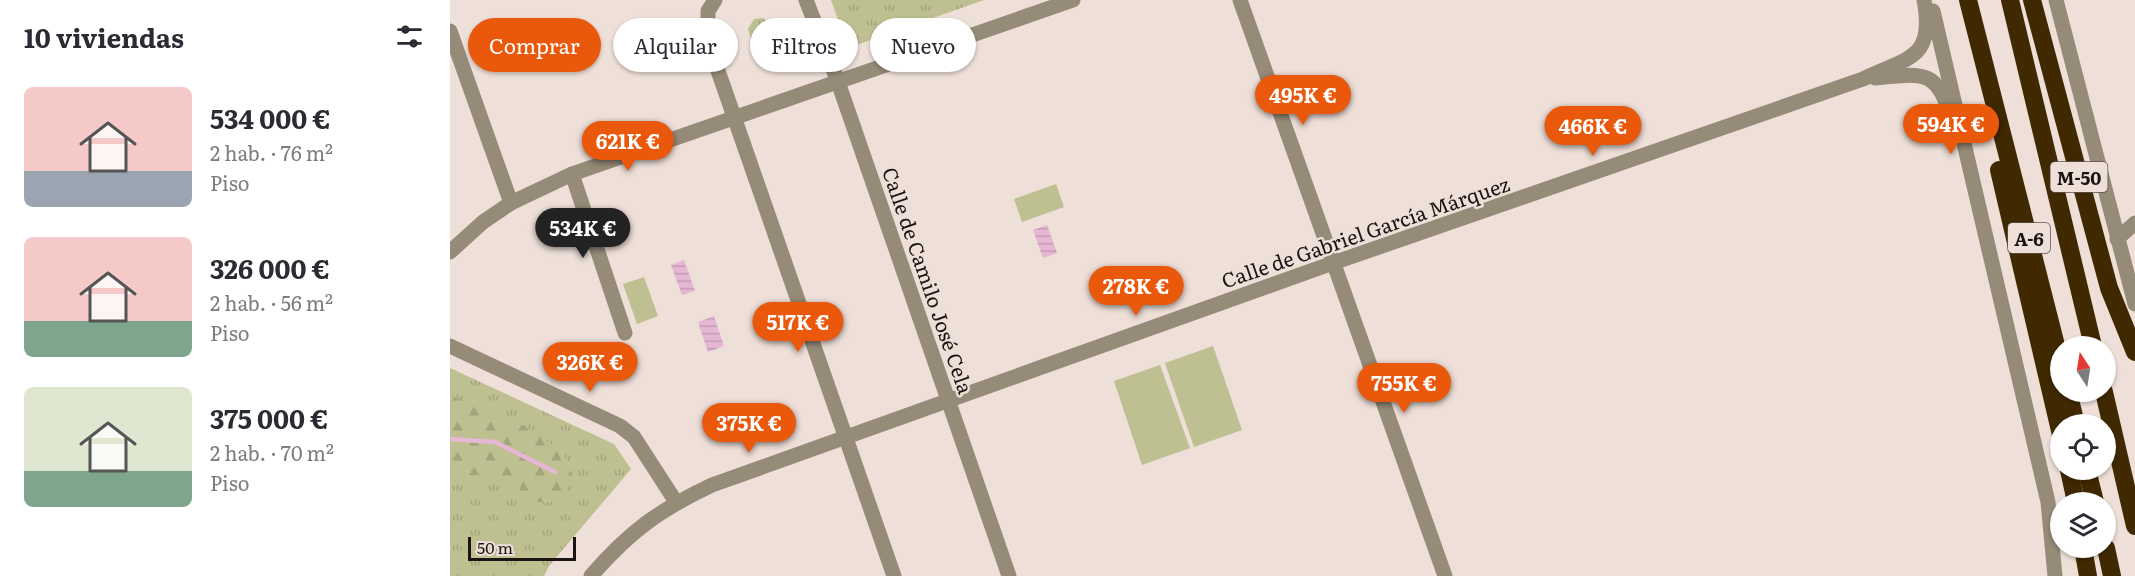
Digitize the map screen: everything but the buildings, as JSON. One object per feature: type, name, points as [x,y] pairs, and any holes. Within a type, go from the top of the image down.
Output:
[{"type":"highway","name":"A-6","points":[[1968,0],[2054,336]]},
{"type":"highway","name":"A-6","points":[[2010,0],[2091,336]]},
{"type":"highway","name":"M-50","points":[[2032,0],[2109,288],[2135,352]]},
{"type":"highway","points":[[1997,111],[1994,149],[2056,414]]},
{"type":"highway","points":[[2106,402],[2135,526]]},
{"type":"highway","points":[[2085,558],[2088,576]]},
{"type":"highway","points":[[2108,558],[2112,576]]},
{"type":"street","points":[[714,0],[708,10],[708,42],[894,576]]},
{"type":"street","name":"Calle de Camilo José Cela","points":[[806,0],[838,82],[1009,576]]},
{"type":"street","points":[[450,252],[483,222],[511,203],[572,174],[1073,0]]},
{"type":"street","points":[[1240,0],[1445,576]]},
{"type":"street","name":"Calle de Gabriel García Márquez","points":[[591,576],[618,544],[655,514],[712,485],[1333,263],[1863,79],[1916,54],[1925,42],[1928,26],[1924,0]]},
{"type":"street","points":[[1931,0],[2048,502],[2055,576]]},
{"type":"street","points":[[2056,0],[2135,304]]},
{"type":"street","points":[[450,31],[511,203]]},
{"type":"street","name":"Calle de Gabriel García Márquez","points":[[1863,79],[1921,74],[1935,82],[1945,98],[2002,303]]},
{"type":"street","points":[[572,174],[625,333]]},
{"type":"street","points":[[2117,238],[2135,223]]},
{"type":"street","points":[[450,346],[620,426],[634,437],[676,502]]},
{"type":"green space","points":[[831,0],[984,0],[933,18],[870,18],[870,40],[858,44],[858,18],[837,18]]},
{"type":"green space","points":[[1056,184],[1064,207],[1022,222],[1014,199]]},
{"type":"green space","points":[[644,277],[658,316],[637,324],[623,284]]},
{"type":"green space","points":[[1213,346],[1242,430],[1194,447],[1165,363]]},
{"type":"green space","points":[[1160,365],[1190,448],[1142,465],[1114,381]]},
{"type":"green space","points":[[450,368],[614,444],[631,469],[549,566],[544,576],[450,576]]},
{"type":"green space","points":[[450,397],[479,405],[513,420],[558,450],[568,462],[573,478],[560,502],[537,502],[515,486],[490,474],[450,476]]},
{"type":"shaded area","points":[[1047,225],[1057,253],[1043,258],[1033,230]]},
{"type":"shaded area","points":[[684,260],[695,291],[682,295],[671,265]]},
{"type":"shaded area","points":[[714,316],[724,346],[708,352],[698,322]]},
{"type":"waterway","points":[[450,439],[495,442],[555,472]]}]
